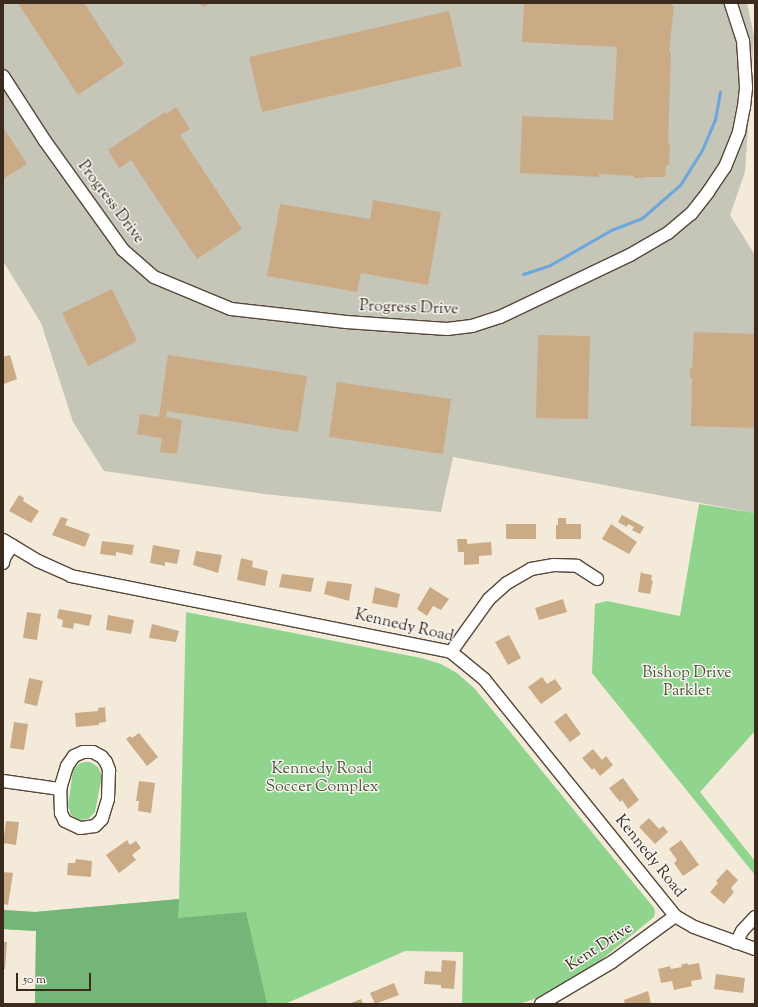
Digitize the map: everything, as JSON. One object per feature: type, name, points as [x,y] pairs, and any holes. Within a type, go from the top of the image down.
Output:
[{"type":"street","name":"Progress Drive","points":[[3,76],[45,141],[123,250],[154,277],[230,310],[346,322],[447,329],[472,326],[500,317],[630,255],[668,233],[691,214],[725,167],[739,132],[744,106],[746,88],[743,41],[731,3]]},
{"type":"street","points":[[3,563],[7,543]]},
{"type":"street","name":"Kennedy Road","points":[[7,543],[38,561],[71,576],[451,652],[484,678],[676,916],[694,927],[755,949]]},
{"type":"street","points":[[451,652],[489,599],[507,583],[531,569],[554,565],[577,566],[597,579]]},
{"type":"street","points":[[83,752],[93,752],[106,762],[109,770],[108,799],[102,818],[95,826],[80,828],[65,821],[60,813],[60,789],[67,766],[74,756],[83,752]]},
{"type":"street","points":[[3,781],[60,789]]},
{"type":"street","name":"Kent Drive","points":[[541,1004],[612,962],[676,916]]},
{"type":"street","points":[[736,943],[742,931],[755,917]]},
{"type":"shaded area","points":[[3,3],[747,3],[754,36],[745,172],[730,215],[755,255],[755,513],[453,457],[441,512],[264,494],[104,471],[73,422],[41,323],[3,261]]},
{"type":"green space","name":"Bishop Drive Parklet","points":[[699,504],[755,513],[755,731],[700,792],[755,861],[755,875],[592,673],[595,604],[607,601],[680,616]]},
{"type":"green space","name":"Kennedy Road Soccer Complex","points":[[186,612],[421,658],[441,664],[457,673],[475,689],[654,908],[654,917],[591,968],[546,995],[519,1004],[462,1004],[463,952],[405,951],[285,1004],[35,1004],[36,931],[3,929],[3,910],[35,912],[179,899]]},
{"type":"green space","points":[[90,762],[98,767],[102,776],[95,812],[88,819],[79,820],[71,815],[68,806],[73,770],[80,763]]},
{"type":"green space","points":[[179,899],[178,918],[246,912],[267,1004],[35,1004],[36,931],[3,929],[3,910],[35,912]]},
{"type":"building","points":[[18,3],[84,3],[124,64],[78,95]]},
{"type":"building","points":[[200,3],[212,3],[202,7]]},
{"type":"building","points":[[524,3],[672,3],[672,6],[674,6],[669,52],[671,52],[668,143],[670,144],[669,165],[666,165],[665,177],[634,178],[634,176],[599,174],[599,177],[520,173],[522,116],[613,120],[617,47],[522,42]]},
{"type":"building","points":[[449,11],[462,66],[262,112],[249,57]]},
{"type":"building","points":[[176,107],[190,129],[180,135],[242,229],[197,259],[131,160],[119,168],[108,150],[165,112],[166,114]]},
{"type":"building","points":[[3,127],[27,164],[3,179]]},
{"type":"building","points":[[373,200],[441,212],[428,285],[361,273],[357,292],[267,276],[280,204],[370,219]]},
{"type":"building","points":[[112,289],[137,341],[88,366],[62,313]]},
{"type":"building","points":[[694,332],[755,334],[755,428],[691,426],[692,378],[690,378],[690,368],[692,368]]},
{"type":"building","points":[[538,335],[590,336],[588,419],[536,418]]},
{"type":"building","points":[[10,355],[17,379],[4,384],[3,357]]},
{"type":"building","points":[[168,355],[307,376],[298,432],[167,411],[166,417],[182,420],[177,454],[160,452],[162,438],[137,434],[140,414],[159,417]]},
{"type":"building","points":[[337,382],[451,399],[443,454],[329,437]]},
{"type":"building","points":[[19,495],[24,498],[23,501],[39,511],[31,523],[9,511]]},
{"type":"building","points":[[622,515],[644,527],[640,534],[632,530],[634,527],[628,524],[627,527],[618,522]]},
{"type":"building","points":[[61,517],[68,519],[65,525],[90,534],[85,547],[52,535]]},
{"type":"building","points":[[558,518],[566,518],[566,524],[581,524],[581,539],[556,539],[556,525],[558,525]]},
{"type":"building","points":[[506,524],[536,524],[536,539],[506,539]]},
{"type":"building","points":[[611,524],[637,542],[629,554],[602,539]]},
{"type":"building","points":[[457,539],[467,539],[467,544],[491,542],[492,555],[479,556],[479,564],[464,565],[464,552],[458,552]]},
{"type":"building","points":[[102,541],[134,545],[132,555],[116,552],[116,556],[100,554]]},
{"type":"building","points":[[153,545],[180,550],[177,564],[165,562],[165,566],[150,563]]},
{"type":"building","points":[[196,551],[222,555],[218,573],[193,565]]},
{"type":"building","points":[[241,558],[253,561],[252,567],[268,571],[265,586],[237,580]]},
{"type":"building","points":[[641,571],[642,573],[652,575],[651,580],[653,581],[650,594],[638,592]]},
{"type":"building","points":[[282,574],[314,578],[311,592],[279,587]]},
{"type":"building","points":[[327,581],[352,584],[349,601],[324,594]]},
{"type":"building","points":[[375,587],[400,594],[397,608],[372,603]]},
{"type":"building","points":[[430,587],[449,599],[441,610],[433,606],[427,616],[417,609]]},
{"type":"building","points":[[563,599],[567,612],[539,620],[535,608]]},
{"type":"building","points":[[59,609],[92,615],[89,626],[74,623],[73,629],[62,627],[63,620],[57,618]]},
{"type":"building","points":[[27,612],[41,614],[37,640],[23,638]]},
{"type":"building","points":[[108,615],[134,620],[131,634],[106,630]]},
{"type":"building","points":[[152,624],[179,631],[176,642],[149,638]]},
{"type":"building","points":[[509,635],[521,658],[508,665],[495,642]]},
{"type":"building","points":[[542,677],[547,684],[555,679],[562,689],[541,704],[528,687]]},
{"type":"building","points":[[29,678],[43,681],[37,706],[24,703]]},
{"type":"building","points":[[105,707],[106,722],[99,723],[99,725],[76,727],[75,713],[98,711],[98,708]]},
{"type":"building","points":[[566,713],[581,734],[570,742],[554,722]]},
{"type":"building","points":[[14,722],[28,724],[24,750],[10,748]]},
{"type":"building","points":[[139,733],[158,757],[147,766],[126,739],[130,736],[132,738]]},
{"type":"building","points":[[593,749],[602,760],[606,756],[613,765],[600,776],[594,768],[592,770],[582,758]]},
{"type":"building","points":[[623,778],[639,800],[628,809],[622,800],[620,802],[609,788]]},
{"type":"building","points":[[139,781],[155,783],[151,813],[138,811],[139,801],[136,801]]},
{"type":"building","points":[[649,818],[659,829],[663,826],[668,832],[655,844],[639,827]]},
{"type":"building","points":[[6,821],[19,822],[16,845],[3,843]]},
{"type":"building","points":[[127,840],[130,845],[136,841],[141,848],[132,855],[136,860],[119,873],[106,855]]},
{"type":"building","points":[[681,840],[699,865],[683,876],[674,863],[677,860],[669,849]]},
{"type":"building","points":[[76,859],[92,861],[91,877],[67,875],[68,863],[75,863]]},
{"type":"building","points":[[727,869],[738,880],[731,888],[734,892],[724,904],[710,892],[718,883],[716,881]]},
{"type":"building","points":[[3,872],[13,873],[8,905],[3,904]]},
{"type":"building","points":[[3,942],[7,942],[5,969],[3,969]]},
{"type":"building","points":[[442,960],[456,961],[454,989],[441,988],[441,985],[424,984],[425,971],[441,972]]},
{"type":"building","points":[[687,963],[688,965],[699,963],[702,979],[691,981],[692,986],[674,990],[672,981],[661,983],[658,969],[670,966],[671,969],[682,967],[681,965]]},
{"type":"building","points":[[716,974],[745,978],[743,993],[714,989]]},
{"type":"building","points":[[394,983],[399,995],[375,1004],[370,993]]},
{"type":"building","points":[[648,991],[651,1004],[625,1004],[624,1000]]},
{"type":"building","points":[[361,999],[363,1004],[349,1004]]},
{"type":"waterway","points":[[523,274],[550,265],[611,230],[642,218],[680,185],[702,150],[715,120],[720,91]]}]
